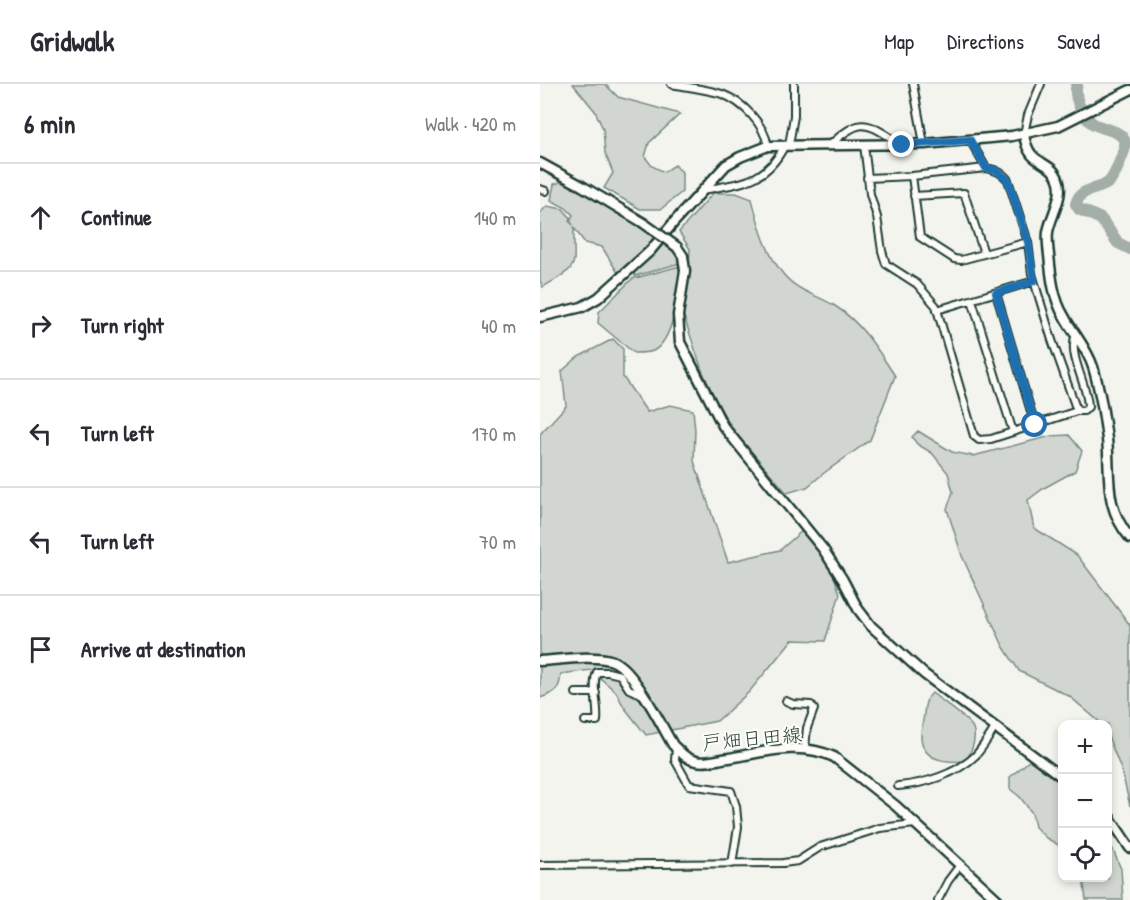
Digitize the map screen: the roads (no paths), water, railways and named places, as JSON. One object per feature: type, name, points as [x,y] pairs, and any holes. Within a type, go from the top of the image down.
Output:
[{"type":"street","points":[[671,84],[723,94],[739,103],[764,132],[768,146]]},
{"type":"street","points":[[702,190],[748,181],[764,173],[777,160],[787,145],[794,116],[794,84]]},
{"type":"street","points":[[913,84],[924,144]]},
{"type":"street","points":[[1041,84],[1028,115],[1024,134],[1027,148],[1033,156],[1053,170],[1058,179],[1059,196],[1048,231],[1048,254],[1058,304],[1093,366],[1106,438],[1108,490],[1111,504],[1116,519],[1130,538]]},
{"type":"street","points":[[540,317],[582,307],[598,298],[650,251],[726,165],[768,146],[924,144],[1024,134],[1058,126],[1130,90]]},
{"type":"street","points":[[830,145],[854,125],[862,124],[873,126],[902,145]]},
{"type":"street","points":[[970,140],[986,168]]},
{"type":"street","points":[[864,145],[867,178],[886,264],[917,284],[931,298],[937,310],[974,436],[979,440],[985,440],[1077,411],[1084,411],[1088,407],[1088,399],[1073,348],[1076,334]]},
{"type":"street","points":[[540,163],[642,222],[677,247],[682,256],[685,271],[678,315],[680,342],[720,421],[823,549],[858,609],[871,626],[924,674],[1058,774]]},
{"type":"street","points":[[867,178],[986,168],[996,170],[1008,180],[1028,242],[1034,281],[1077,411]]},
{"type":"street","points":[[912,176],[920,237],[954,259],[961,260],[1028,242]]},
{"type":"street","points":[[914,196],[964,193],[984,253]]},
{"type":"street","points":[[937,310],[1034,281]]},
{"type":"street","points":[[996,293],[1035,425]]},
{"type":"street","points":[[972,300],[1013,432]]},
{"type":"street","name":"戸畑日田線","points":[[540,661],[596,658],[612,660],[621,665],[633,678],[676,748],[688,758],[702,762],[778,749],[805,748],[815,749],[834,757],[915,824],[998,900]]},
{"type":"street","points":[[585,721],[597,721],[598,708],[594,679],[597,672],[620,675],[629,689],[643,695]]},
{"type":"street","points":[[576,693],[596,693]]},
{"type":"street","points":[[786,701],[793,704],[811,705],[814,709],[807,728],[805,748]]},
{"type":"street","points":[[898,786],[922,783],[957,768],[974,756],[995,728]]},
{"type":"street","points":[[676,748],[675,760],[690,785],[731,791],[736,806],[738,827],[732,864]]},
{"type":"street","points":[[1112,821],[1130,848]]},
{"type":"street","points":[[540,865],[732,864],[798,861],[820,847],[880,828],[915,824]]},
{"type":"street","points":[[938,900],[960,865]]},
{"type":"waterway","points":[[1077,84],[1077,99],[1084,114],[1095,125],[1120,135],[1125,145],[1111,180],[1082,194],[1076,204],[1079,209],[1101,219],[1118,243],[1130,249]]}]
